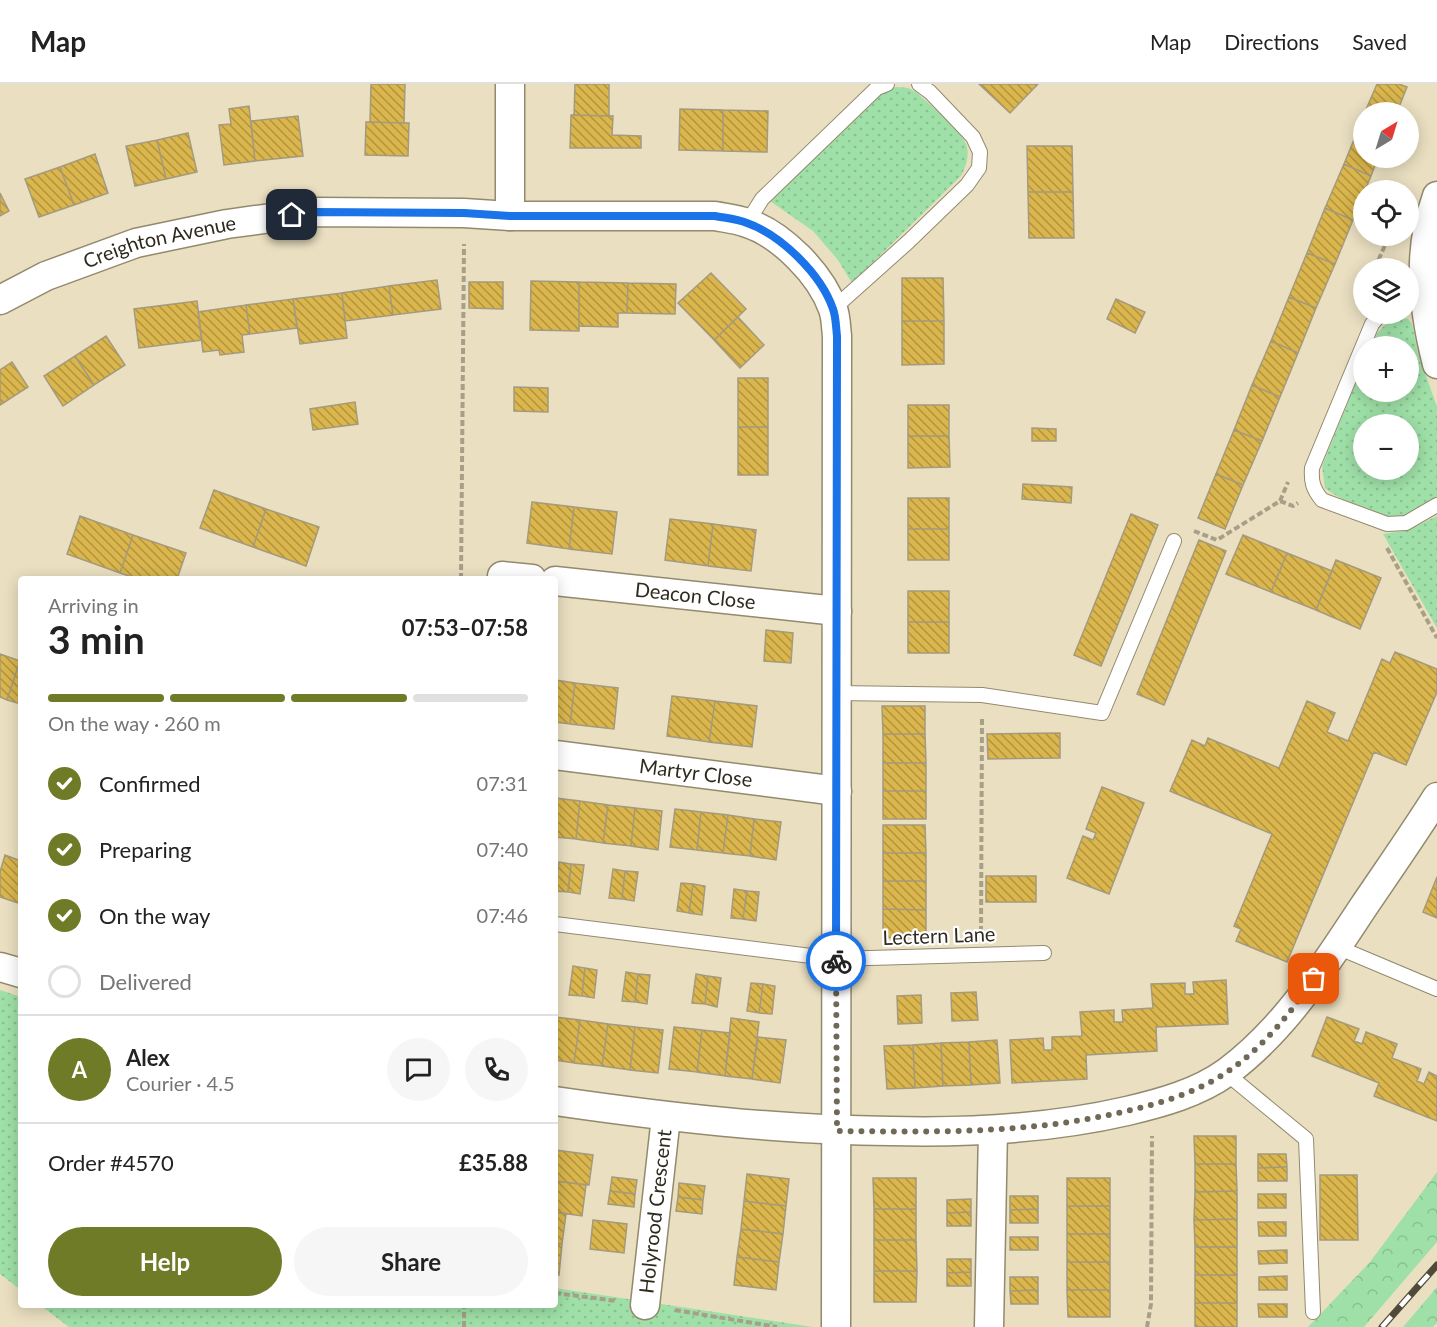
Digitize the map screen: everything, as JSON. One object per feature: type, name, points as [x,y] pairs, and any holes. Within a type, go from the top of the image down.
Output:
[{"type":"street","points":[[510,84],[510,216]]},
{"type":"street","points":[[1419,302],[1428,229],[1437,196]]},
{"type":"street","name":"Creighton Avenue","points":[[0,300],[46,276],[136,243],[227,224],[314,212],[464,213],[510,216],[715,216],[747,223],[773,236],[797,254],[816,278],[833,309],[837,336],[836,1327]]},
{"type":"street","points":[[1419,310],[1431,339],[1437,364]]},
{"type":"street","name":"Deacon Close","points":[[558,581],[837,611]]},
{"type":"street","name":"Martyr Close","points":[[558,755],[837,791]]},
{"type":"street","name":"Holyrood Crescent","points":[[558,1101],[666,1117],[837,1131],[923,1132],[993,1130],[1097,1118],[1194,1091],[1226,1073],[1259,1045],[1292,1011],[1436,800]]},
{"type":"street","points":[[0,967],[18,972]]},
{"type":"street","name":"Holyrood Crescent","points":[[645,1305],[666,1117]]},
{"type":"street","points":[[990,1327],[993,1130]]},
{"type":"lane","points":[[747,223],[762,199],[877,88],[887,84]]},
{"type":"lane","points":[[833,309],[908,242],[967,185],[979,168],[980,152],[973,137],[930,92],[919,84]]},
{"type":"lane","points":[[1372,324],[1312,468],[1311,481],[1322,500],[1387,524],[1406,523],[1437,505]]},
{"type":"lane","points":[[836,693],[982,695],[1102,713],[1174,540]]},
{"type":"lane","name":"Lectern Lane","points":[[558,924],[836,959],[1044,953]]},
{"type":"lane","points":[[1337,947],[1437,989]]},
{"type":"lane","points":[[1226,1073],[1306,1139],[1313,1312]]},
{"type":"path","points":[[461,576],[464,213]]},
{"type":"path","points":[[1293,506],[1315,491]]},
{"type":"path","points":[[1174,540],[1181,525],[1217,540],[1280,501],[1301,510]]},
{"type":"path","points":[[1385,545],[1437,638]]},
{"type":"path","points":[[981,954],[982,695]]},
{"type":"path","points":[[1146,1106],[1152,1134],[1151,1304],[1147,1327]]},
{"type":"path","points":[[464,1308],[464,1327]]},
{"type":"green space","points":[[897,87],[908,88],[916,92],[951,124],[966,144],[967,160],[961,176],[852,283],[838,260],[813,231],[770,201],[876,97],[885,90]]},
{"type":"green space","points":[[1412,324],[1414,336],[1376,336],[1386,325]]},
{"type":"green space","points":[[1419,356],[1437,407],[1437,499],[1399,517],[1382,515],[1350,503],[1325,488],[1322,466],[1353,390],[1353,402],[1419,402]]},
{"type":"green space","points":[[1437,516],[1437,628],[1383,534],[1409,530]]},
{"type":"green space","points":[[0,990],[18,996],[18,1288],[0,1274]]},
{"type":"green space","points":[[1437,1172],[1437,1242],[1364,1327],[1308,1327],[1370,1262]]},
{"type":"green space","points":[[1437,1287],[1437,1323],[1433,1327],[1403,1327]]},
{"type":"green space","points":[[558,1288],[813,1327],[69,1327],[44,1308],[558,1308]]},
{"type":"building","points":[[371,84],[405,84],[404,123],[370,122]]},
{"type":"building","points":[[575,84],[609,84],[609,116],[574,115]]},
{"type":"building","points":[[979,84],[1038,84],[1010,113]]},
{"type":"building","points":[[1377,84],[1399,84],[1407,87],[1401,102],[1369,102]]},
{"type":"building","points":[[249,106],[255,161],[224,165],[219,125],[231,124],[229,109]]},
{"type":"building","points":[[680,109],[723,110],[723,151],[679,150]]},
{"type":"building","points":[[723,110],[768,111],[767,152],[723,151]]},
{"type":"building","points":[[571,115],[613,116],[612,135],[641,136],[641,148],[570,148]]},
{"type":"building","points":[[298,116],[303,156],[255,161],[251,121]]},
{"type":"building","points":[[366,122],[409,123],[408,156],[365,155]]},
{"type":"building","points":[[188,133],[197,172],[166,179],[157,140]]},
{"type":"building","points":[[157,140],[166,179],[135,186],[126,146]]},
{"type":"building","points":[[1353,142],[1353,168],[1344,164]]},
{"type":"building","points":[[1027,146],[1072,146],[1073,192],[1028,192]]},
{"type":"building","points":[[95,154],[108,193],[74,205],[60,167]]},
{"type":"building","points":[[1344,164],[1371,176],[1369,180],[1353,180],[1353,220],[1325,208]]},
{"type":"building","points":[[60,167],[74,205],[39,217],[25,179]]},
{"type":"building","points":[[1353,168],[1374,168],[1371,176]]},
{"type":"building","points":[[1028,192],[1073,192],[1074,238],[1029,238]]},
{"type":"building","points":[[0,193],[9,211],[0,216]]},
{"type":"building","points":[[1325,208],[1353,220],[1335,264],[1307,253]]},
{"type":"building","points":[[1307,253],[1335,264],[1316,308],[1289,297]]},
{"type":"building","points":[[711,273],[746,309],[714,340],[678,303]]},
{"type":"building","points":[[902,278],[943,278],[944,321],[902,321]]},
{"type":"building","points":[[437,280],[441,309],[393,315],[389,286]]},
{"type":"building","points":[[531,281],[579,282],[579,331],[530,330]]},
{"type":"building","points":[[469,282],[503,282],[503,309],[469,308]]},
{"type":"building","points":[[579,282],[628,283],[627,313],[618,313],[618,327],[579,326]]},
{"type":"building","points":[[628,283],[676,284],[675,314],[627,313]]},
{"type":"building","points":[[389,286],[393,315],[345,321],[342,293]]},
{"type":"building","points":[[342,293],[347,338],[300,344],[293,299]]},
{"type":"building","points":[[1289,297],[1316,308],[1298,353],[1271,341]]},
{"type":"building","points":[[293,299],[297,328],[250,334],[246,305]]},
{"type":"building","points":[[1116,299],[1145,312],[1135,333],[1107,319]]},
{"type":"building","points":[[197,301],[202,340],[139,348],[134,309]]},
{"type":"building","points":[[246,305],[250,334],[242,335],[244,352],[220,355],[219,350],[203,352],[198,312]]},
{"type":"building","points":[[738,317],[764,345],[740,368],[714,340]]},
{"type":"building","points":[[902,321],[944,321],[944,364],[902,365]]},
{"type":"building","points":[[106,336],[125,365],[94,385],[75,356]]},
{"type":"building","points":[[1271,341],[1298,353],[1280,397],[1252,385]]},
{"type":"building","points":[[75,356],[94,385],[63,406],[44,376]]},
{"type":"building","points":[[12,362],[28,387],[0,405],[0,370]]},
{"type":"building","points":[[738,378],[768,378],[768,427],[738,427]]},
{"type":"building","points":[[1252,385],[1280,397],[1262,441],[1234,430]]},
{"type":"building","points":[[514,387],[548,388],[548,412],[514,411]]},
{"type":"building","points":[[355,402],[358,424],[313,430],[310,409]]},
{"type":"building","points":[[908,405],[949,405],[949,436],[908,436]]},
{"type":"building","points":[[738,427],[768,427],[768,475],[738,475]]},
{"type":"building","points":[[1032,428],[1056,429],[1056,441],[1032,441]]},
{"type":"building","points":[[1234,430],[1262,441],[1243,485],[1216,474]]},
{"type":"building","points":[[908,436],[949,436],[950,467],[908,468]]},
{"type":"building","points":[[1216,474],[1243,485],[1225,529],[1198,518]]},
{"type":"building","points":[[1023,484],[1072,487],[1071,503],[1022,499]]},
{"type":"building","points":[[214,490],[266,509],[253,547],[200,528]]},
{"type":"building","points":[[908,498],[949,498],[949,529],[908,529]]},
{"type":"building","points":[[532,502],[574,507],[569,549],[527,543]]},
{"type":"building","points":[[574,507],[617,512],[612,554],[569,549]]},
{"type":"building","points":[[266,509],[319,527],[306,566],[253,547]]},
{"type":"building","points":[[1131,514],[1158,525],[1101,666],[1074,655]]},
{"type":"building","points":[[80,516],[133,535],[120,573],[67,554]]},
{"type":"building","points":[[670,519],[713,524],[708,566],[665,560]]},
{"type":"building","points":[[713,524],[756,530],[751,571],[708,566]]},
{"type":"building","points":[[908,529],[949,529],[949,560],[908,560]]},
{"type":"building","points":[[133,535],[186,553],[178,576],[129,576],[120,573]]},
{"type":"building","points":[[1243,535],[1287,553],[1271,592],[1226,574]]},
{"type":"building","points":[[1199,540],[1226,551],[1164,705],[1137,694]]},
{"type":"building","points":[[1287,553],[1332,571],[1316,610],[1271,592]]},
{"type":"building","points":[[1336,560],[1381,578],[1360,629],[1316,610]]},
{"type":"building","points":[[908,591],[949,591],[949,622],[908,622]]},
{"type":"building","points":[[908,622],[949,622],[949,653],[908,653]]},
{"type":"building","points":[[766,630],[793,633],[791,663],[764,661]]},
{"type":"building","points":[[1395,652],[1437,669],[1437,692],[1406,765],[1374,752],[1287,962],[1236,941],[1241,929],[1234,926],[1272,834],[1170,791],[1192,740],[1205,746],[1208,738],[1279,768],[1307,701],[1335,713],[1327,732],[1348,741],[1382,659],[1390,663]]},
{"type":"building","points":[[0,654],[18,660],[18,667],[7,700],[0,697]]},
{"type":"building","points":[[18,667],[18,703],[7,700]]},
{"type":"building","points":[[558,680],[575,683],[570,724],[558,722]]},
{"type":"building","points":[[575,683],[618,688],[614,729],[570,724]]},
{"type":"building","points":[[672,696],[715,701],[709,742],[667,736]]},
{"type":"building","points":[[715,701],[757,706],[752,747],[709,742]]},
{"type":"building","points":[[882,706],[925,706],[925,734],[883,734]]},
{"type":"building","points":[[1060,733],[1060,758],[988,759],[987,734]]},
{"type":"building","points":[[883,734],[925,734],[926,763],[883,763]]},
{"type":"building","points":[[883,763],[926,763],[926,791],[883,791]]},
{"type":"building","points":[[1102,787],[1144,803],[1109,894],[1067,878],[1083,836],[1093,840],[1096,833],[1086,829]]},
{"type":"building","points":[[883,791],[926,791],[926,819],[883,819]]},
{"type":"building","points":[[558,798],[580,801],[576,839],[558,837]]},
{"type":"building","points":[[580,801],[608,805],[603,843],[576,839]]},
{"type":"building","points":[[608,805],[635,808],[631,846],[603,843]]},
{"type":"building","points":[[635,808],[662,811],[658,850],[631,846]]},
{"type":"building","points":[[675,809],[701,812],[697,850],[670,847]]},
{"type":"building","points":[[701,812],[728,815],[723,853],[697,850]]},
{"type":"building","points":[[728,815],[754,819],[750,856],[723,853]]},
{"type":"building","points":[[754,819],[781,822],[776,860],[750,856]]},
{"type":"building","points":[[883,825],[925,825],[926,853],[883,853]]},
{"type":"building","points":[[883,853],[926,853],[926,881],[883,881]]},
{"type":"building","points":[[5,855],[18,860],[18,903],[0,897],[0,872]]},
{"type":"building","points":[[559,862],[571,864],[568,892],[558,891]]},
{"type":"building","points":[[571,864],[584,865],[580,894],[568,892]]},
{"type":"building","points":[[613,869],[625,871],[622,899],[609,898]]},
{"type":"building","points":[[625,871],[638,872],[634,901],[622,899]]},
{"type":"building","points":[[986,876],[1036,876],[1036,902],[986,902]]},
{"type":"building","points":[[1437,877],[1437,918],[1423,912]]},
{"type":"building","points":[[883,881],[926,881],[926,910],[883,909]]},
{"type":"building","points":[[681,883],[693,884],[689,913],[677,911]]},
{"type":"building","points":[[693,884],[705,886],[702,915],[689,913]]},
{"type":"building","points":[[734,889],[747,891],[743,919],[731,918]]},
{"type":"building","points":[[747,891],[759,892],[756,921],[743,919]]},
{"type":"building","points":[[883,909],[926,910],[926,937],[883,938]]},
{"type":"building","points":[[573,966],[585,968],[582,996],[569,995]]},
{"type":"building","points":[[585,968],[597,970],[594,998],[582,996]]},
{"type":"building","points":[[626,972],[638,974],[635,1002],[622,1001]]},
{"type":"building","points":[[638,974],[650,975],[647,1004],[635,1002]]},
{"type":"building","points":[[696,974],[708,976],[705,1004],[692,1003]]},
{"type":"building","points":[[708,976],[721,978],[717,1007],[705,1004]]},
{"type":"building","points":[[1226,980],[1228,1024],[1156,1027],[1157,1051],[1086,1055],[1087,1079],[1012,1083],[1010,1040],[1043,1038],[1044,1050],[1052,1050],[1052,1037],[1082,1036],[1080,1012],[1114,1010],[1114,1022],[1123,1022],[1122,1010],[1153,1008],[1151,984],[1185,983],[1185,994],[1194,994],[1193,982]]},
{"type":"building","points":[[751,983],[763,984],[759,1013],[747,1011]]},
{"type":"building","points":[[763,984],[775,986],[772,1014],[759,1013]]},
{"type":"building","points":[[976,992],[978,1020],[952,1021],[951,993]]},
{"type":"building","points":[[921,995],[922,1023],[898,1024],[897,996]]},
{"type":"building","points":[[558,1017],[580,1020],[574,1063],[558,1060]]},
{"type":"building","points":[[1327,1017],[1359,1029],[1354,1041],[1362,1044],[1366,1032],[1397,1044],[1392,1058],[1421,1069],[1417,1081],[1424,1084],[1429,1072],[1437,1076],[1437,1121],[1374,1096],[1379,1083],[1312,1056]]},
{"type":"building","points":[[731,1018],[759,1022],[752,1079],[725,1076]]},
{"type":"building","points":[[580,1020],[608,1024],[602,1066],[574,1063]]},
{"type":"building","points":[[608,1024],[635,1027],[630,1070],[602,1066]]},
{"type":"building","points":[[635,1027],[663,1030],[658,1073],[630,1070]]},
{"type":"building","points":[[674,1027],[702,1030],[697,1072],[669,1069]]},
{"type":"building","points":[[702,1030],[730,1033],[725,1076],[697,1072]]},
{"type":"building","points":[[758,1037],[786,1040],[780,1083],[752,1079]]},
{"type":"building","points":[[997,1040],[1000,1083],[971,1085],[969,1042]]},
{"type":"building","points":[[969,1042],[971,1085],[943,1086],[941,1043]]},
{"type":"building","points":[[941,1043],[943,1086],[915,1088],[913,1045]]},
{"type":"building","points":[[913,1045],[915,1088],[887,1089],[884,1046]]},
{"type":"building","points":[[1194,1136],[1236,1136],[1236,1164],[1195,1164]]},
{"type":"building","points":[[558,1150],[593,1155],[589,1185],[558,1181]]},
{"type":"building","points":[[1258,1154],[1286,1154],[1287,1167],[1258,1168]]},
{"type":"building","points":[[1195,1164],[1236,1164],[1237,1191],[1195,1192]]},
{"type":"building","points":[[1287,1167],[1287,1181],[1258,1181],[1258,1168]]},
{"type":"building","points":[[747,1174],[789,1179],[786,1206],[744,1201]]},
{"type":"building","points":[[1320,1175],[1357,1175],[1358,1240],[1320,1240]]},
{"type":"building","points":[[612,1177],[637,1180],[635,1194],[610,1191]]},
{"type":"building","points":[[873,1178],[916,1178],[916,1209],[874,1209]]},
{"type":"building","points":[[1067,1178],[1110,1178],[1110,1206],[1067,1206]]},
{"type":"building","points":[[558,1181],[586,1185],[582,1216],[558,1212]]},
{"type":"building","points":[[679,1183],[705,1186],[703,1200],[678,1197]]},
{"type":"building","points":[[610,1191],[635,1194],[634,1207],[608,1204]]},
{"type":"building","points":[[1237,1191],[1237,1219],[1194,1220],[1195,1192]]},
{"type":"building","points":[[1258,1194],[1286,1194],[1286,1208],[1258,1208]]},
{"type":"building","points":[[1010,1196],[1038,1196],[1038,1209],[1010,1210]]},
{"type":"building","points":[[678,1197],[703,1200],[702,1214],[676,1211]]},
{"type":"building","points":[[971,1199],[971,1212],[947,1213],[947,1200]]},
{"type":"building","points":[[744,1201],[786,1206],[783,1234],[741,1229]]},
{"type":"building","points":[[1067,1206],[1110,1206],[1110,1234],[1067,1234]]},
{"type":"building","points":[[874,1209],[916,1209],[916,1240],[874,1240]]},
{"type":"building","points":[[1038,1209],[1038,1223],[1010,1223],[1010,1210]]},
{"type":"building","points":[[971,1212],[971,1226],[947,1226],[947,1213]]},
{"type":"building","points":[[558,1213],[566,1214],[562,1244],[558,1243]]},
{"type":"building","points":[[1237,1219],[1237,1247],[1195,1247],[1194,1220]]},
{"type":"building","points":[[593,1220],[627,1224],[624,1253],[590,1249]]},
{"type":"building","points":[[1258,1222],[1286,1222],[1286,1236],[1259,1236]]},
{"type":"building","points":[[741,1229],[783,1234],[779,1262],[737,1257]]},
{"type":"building","points":[[1067,1234],[1110,1234],[1110,1262],[1067,1262]]},
{"type":"building","points":[[1010,1237],[1038,1237],[1038,1250],[1010,1250]]},
{"type":"building","points":[[874,1240],[916,1240],[917,1271],[874,1271]]},
{"type":"building","points":[[558,1243],[562,1244],[558,1275]]},
{"type":"building","points":[[1195,1247],[1237,1247],[1237,1275],[1195,1275]]},
{"type":"building","points":[[1287,1250],[1287,1263],[1259,1264],[1258,1251]]},
{"type":"building","points":[[737,1257],[779,1262],[776,1290],[734,1285]]},
{"type":"building","points":[[947,1259],[971,1259],[971,1272],[947,1273]]},
{"type":"building","points":[[1067,1262],[1110,1262],[1110,1290],[1067,1290]]},
{"type":"building","points":[[874,1271],[917,1271],[916,1302],[874,1302]]},
{"type":"building","points":[[971,1272],[971,1286],[947,1286],[947,1273]]},
{"type":"building","points":[[1195,1275],[1237,1275],[1237,1303],[1195,1303]]},
{"type":"building","points":[[1287,1276],[1287,1290],[1259,1290],[1259,1277]]},
{"type":"building","points":[[1010,1277],[1038,1277],[1038,1290],[1010,1291]]},
{"type":"building","points":[[1038,1290],[1038,1304],[1011,1304],[1010,1291]]},
{"type":"building","points":[[1067,1290],[1110,1290],[1110,1317],[1068,1317]]},
{"type":"building","points":[[1195,1303],[1237,1303],[1237,1327],[1195,1327]]},
{"type":"building","points":[[1258,1304],[1287,1304],[1287,1317],[1259,1317]]},
{"type":"railway","points":[[1382,1327],[1437,1265]]},
{"type":"way so far","points":[[836,961],[837,1131],[923,1132],[1037,1126],[1097,1118],[1194,1091],[1226,1073],[1259,1045],[1292,1011],[1314,979]]},
{"type":"route","points":[[292,215],[314,212],[464,213],[510,216],[715,216],[747,223],[773,236],[797,254],[816,278],[833,309],[837,336],[836,961]]}]
